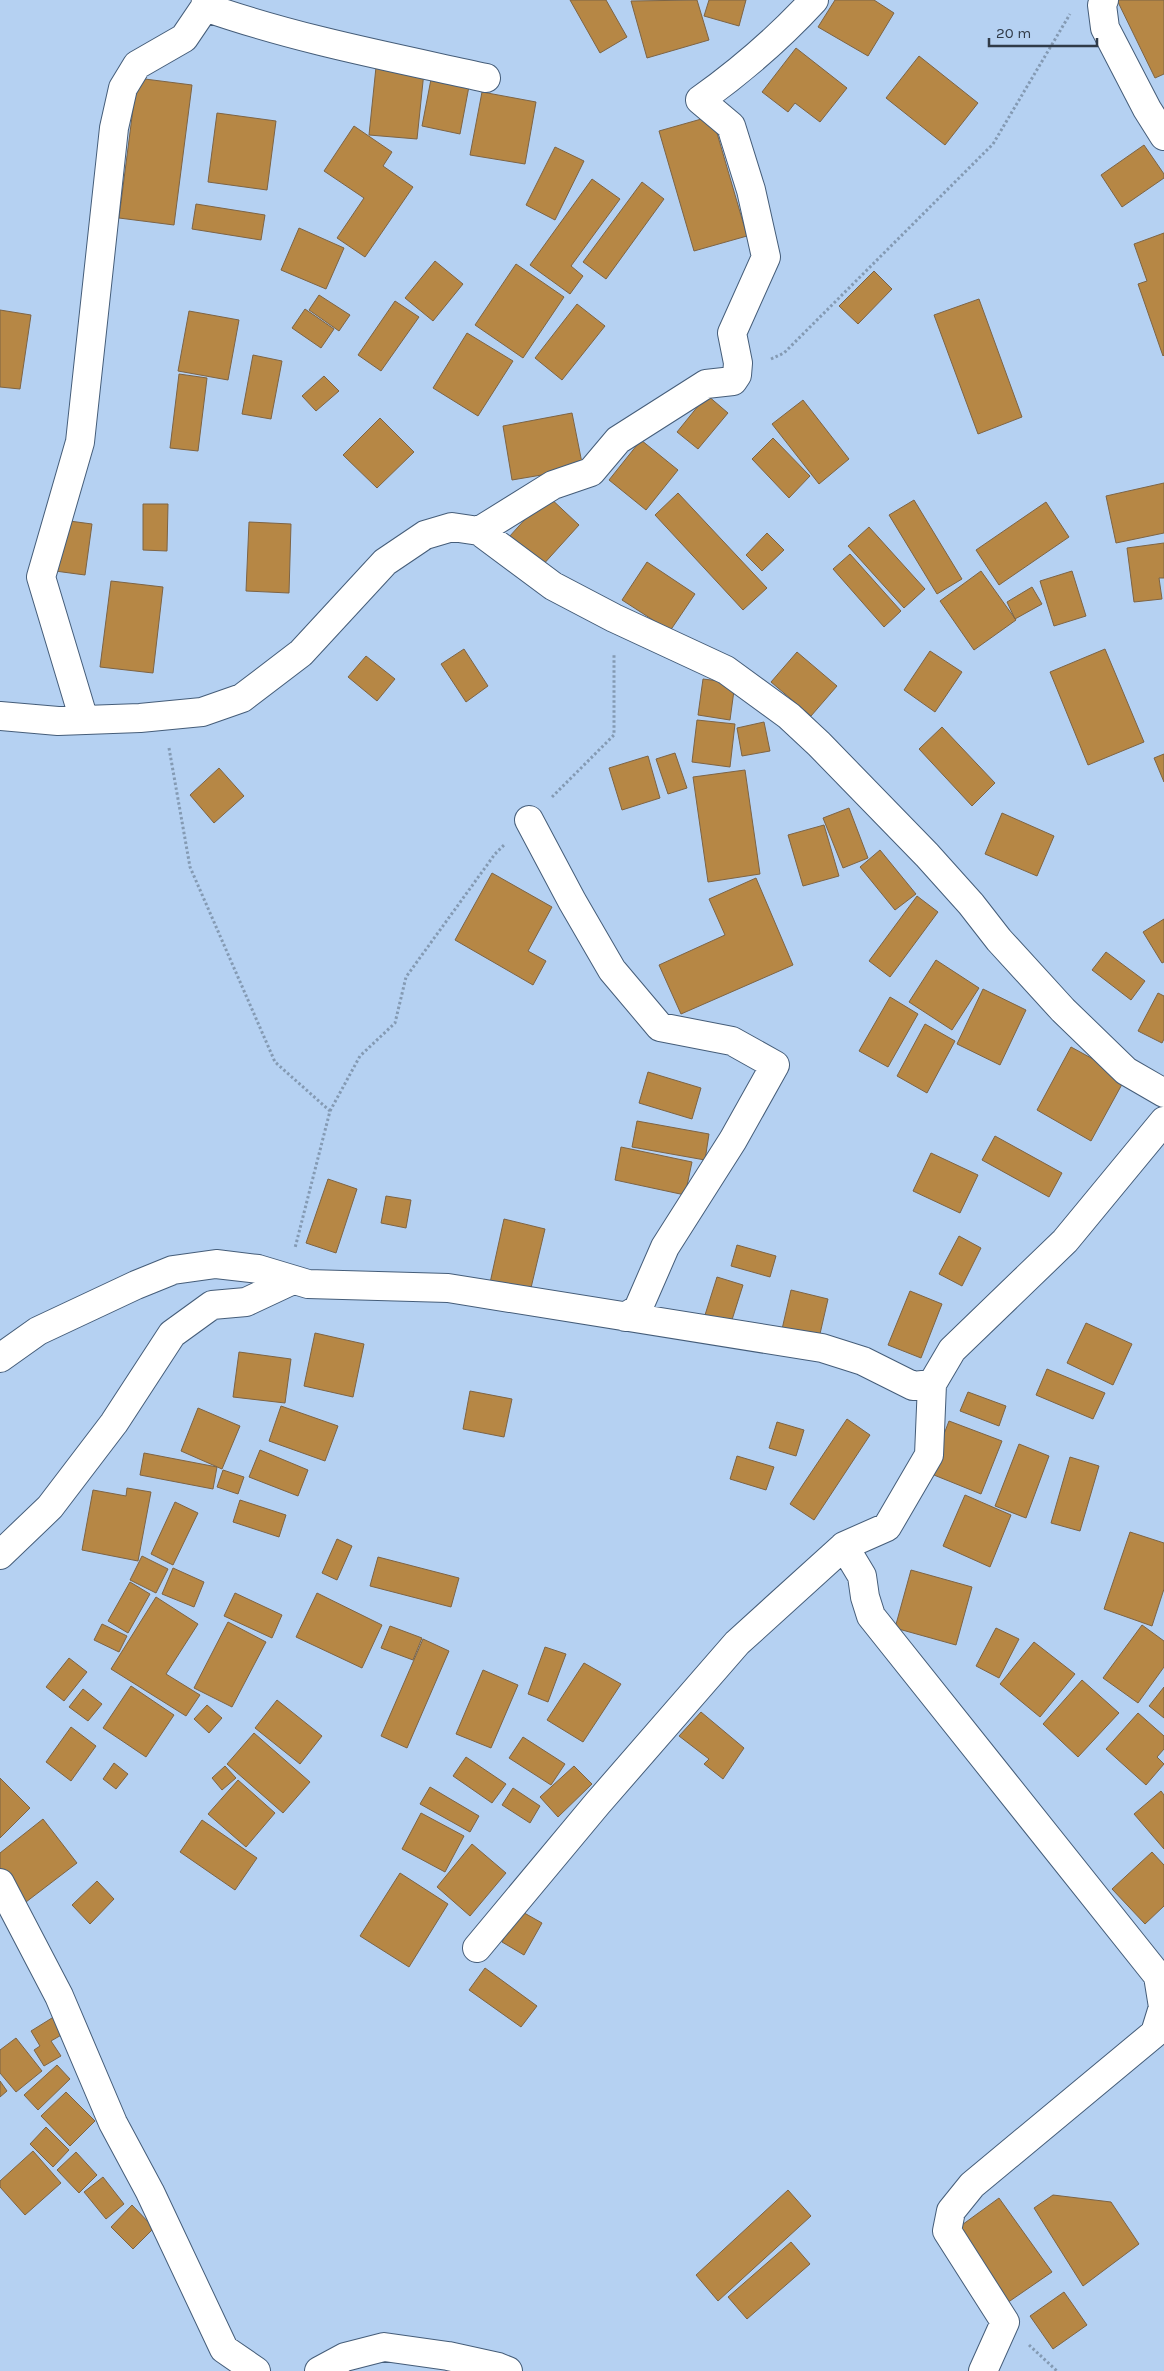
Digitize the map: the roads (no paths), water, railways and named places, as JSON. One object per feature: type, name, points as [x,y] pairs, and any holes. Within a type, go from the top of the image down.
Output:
[{"type":"street","points":[[480,531],[553,485],[591,472],[618,440],[706,384],[732,381],[736,375],[738,363],[732,333],[766,257],[751,190],[731,126],[700,100],[744,68],[784,32],[814,0]]},
{"type":"street","points":[[1103,2],[1105,28],[1147,109],[1164,136]]},
{"type":"street","points":[[84,720],[41,577],[80,442],[114,128],[123,88],[137,65],[184,38],[205,4],[254,24],[325,43],[486,78]]},
{"type":"street","points":[[0,716],[84,720],[162,715],[202,712],[242,698],[302,653],[385,562],[424,536],[452,527],[480,531],[553,586],[614,618],[726,670],[789,716],[819,744],[927,855],[971,904],[999,940],[1063,1010],[1126,1071],[1164,1093]]},
{"type":"street","points":[[528,820],[612,970],[660,1027],[732,1041],[775,1065],[733,1140],[666,1247],[638,1309],[625,1317]]},
{"type":"street","points":[[477,1948],[596,1804],[737,1643],[844,1546],[887,1527],[929,1455],[932,1384],[952,1350],[1065,1241],[1164,1121]]},
{"type":"street","points":[[0,1358],[38,1332],[62,1319],[173,1270],[216,1264],[258,1269],[308,1284],[448,1288],[822,1348],[864,1361],[913,1386],[932,1384]]},
{"type":"street","points":[[0,1555],[50,1507],[114,1423],[172,1334],[212,1305],[246,1302],[293,1280]]},
{"type":"street","points":[[844,1546],[862,1576],[865,1597],[871,1616],[1158,1976],[1163,2007],[1155,2033],[972,2185],[952,2211],[947,2231],[1005,2322],[983,2371]]},
{"type":"street","points":[[0,1883],[59,1996],[113,2123],[150,2192],[224,2349],[256,2371]]},
{"type":"street","points":[[320,2371],[345,2357],[384,2347],[448,2356],[508,2371]]}]
